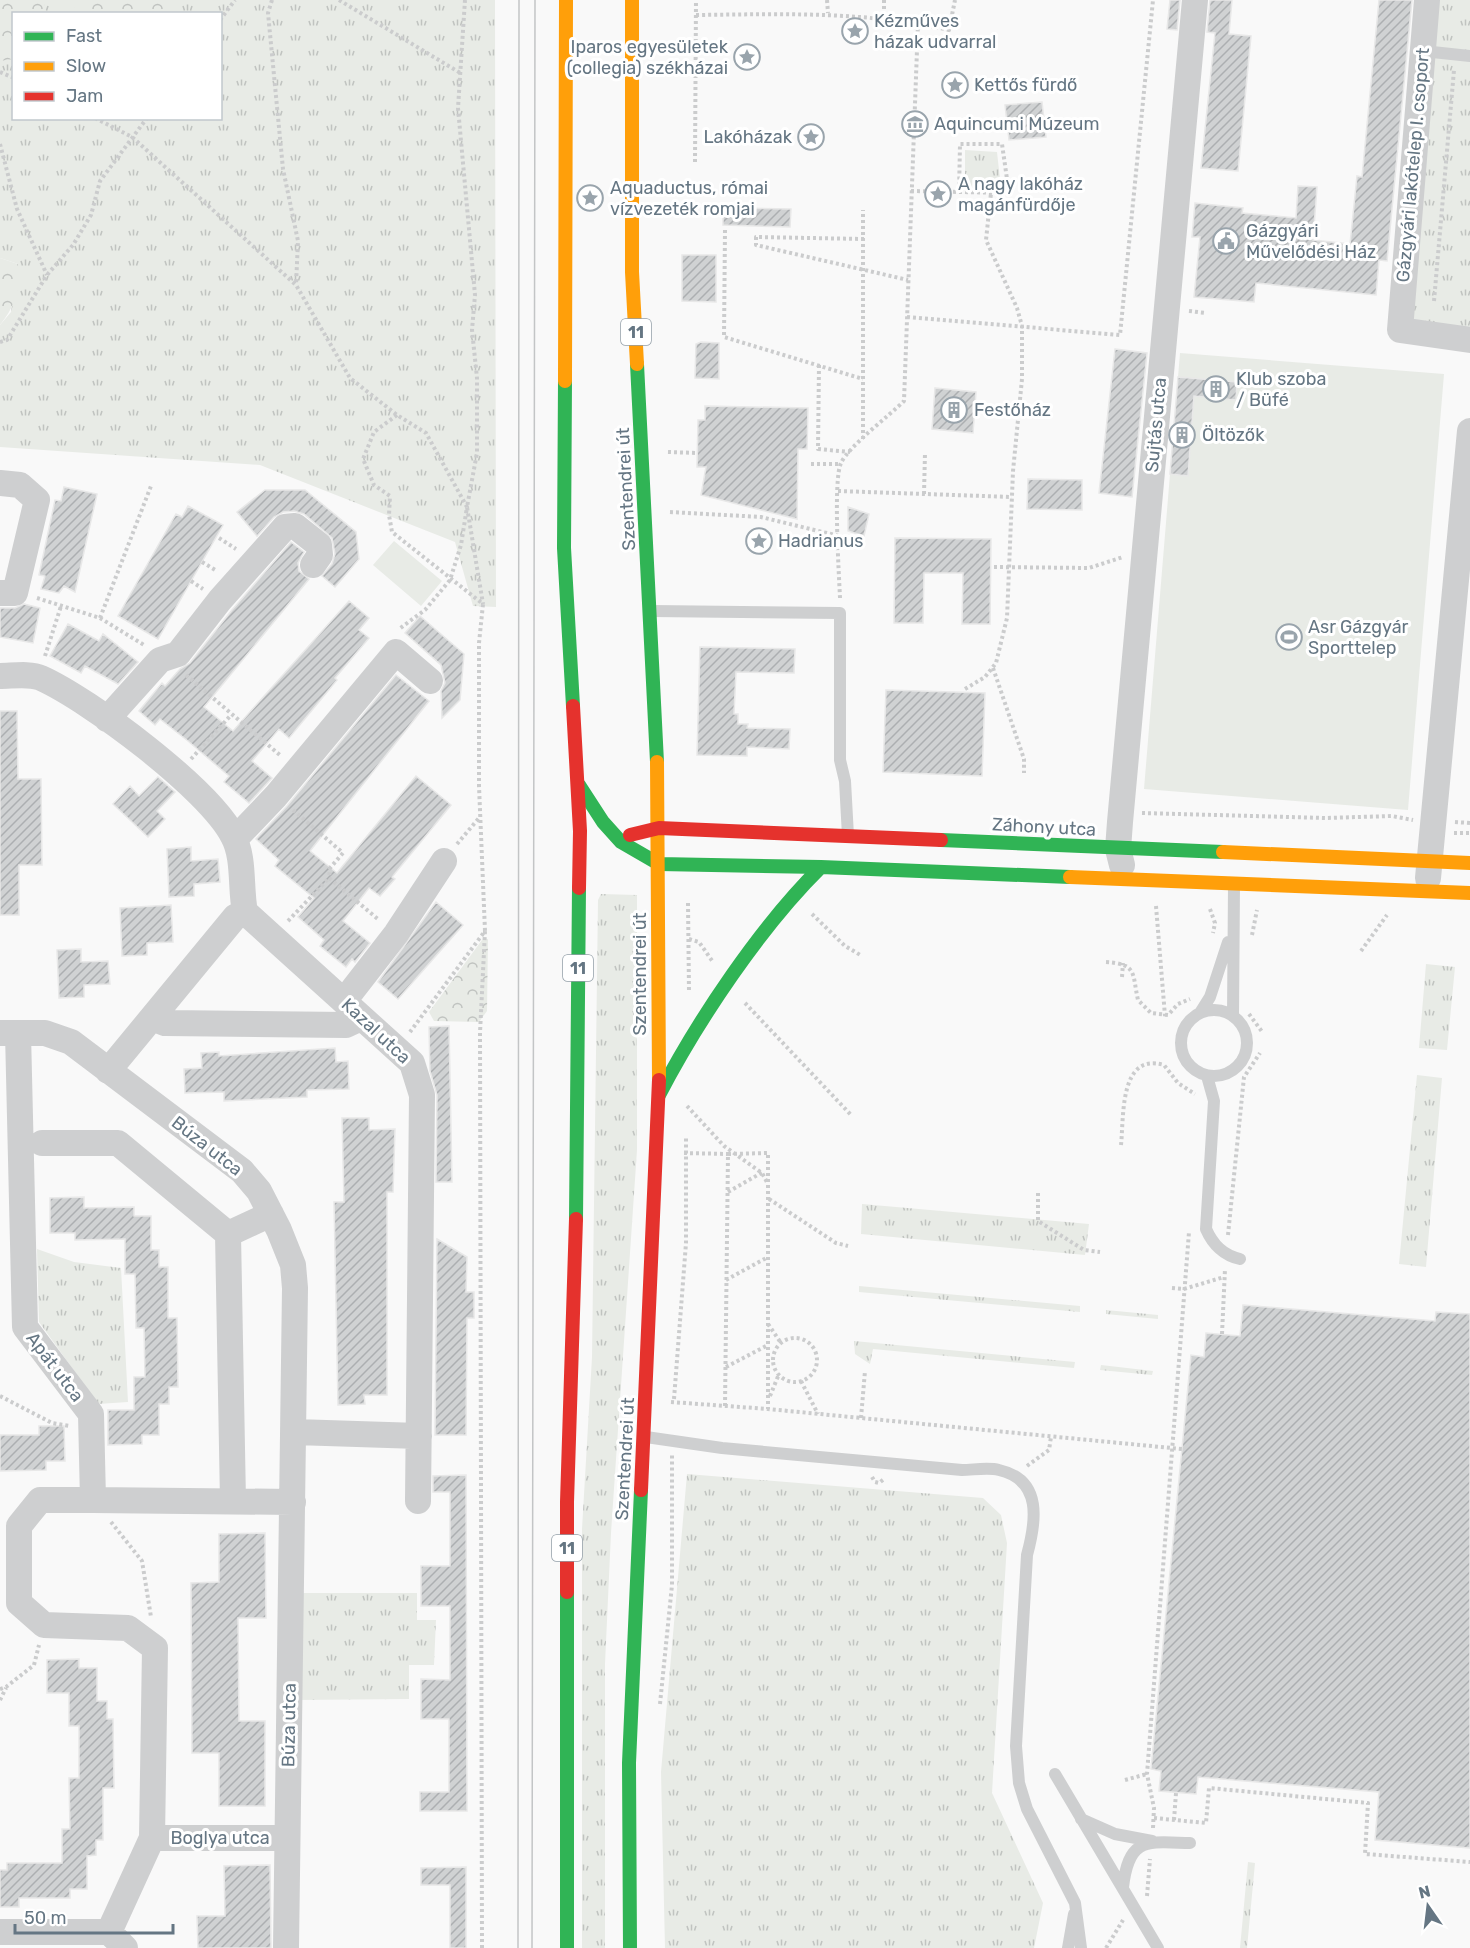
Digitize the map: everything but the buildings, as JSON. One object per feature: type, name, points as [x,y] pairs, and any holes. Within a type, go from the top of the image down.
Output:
[{"type":"main road","name":"11","points":[[566,0],[564,548],[579,785],[580,878],[576,1254],[567,1502],[567,1948]]},
{"type":"main road","name":"Szentendrei út","points":[[630,1948],[629,1763],[659,1095],[659,828],[651,611],[633,272],[632,0]]},
{"type":"main road","points":[[579,785],[615,844],[659,864],[821,867],[1470,893]]},
{"type":"main road","name":"Záhony utca","points":[[615,844],[633,833],[659,828],[1470,863]]},
{"type":"main road","points":[[580,878],[596,855]]},
{"type":"main road","points":[[659,1095],[673,1067],[728,984],[792,896],[821,867]]},
{"type":"street","name":"Sujtás utca","points":[[1127,879],[1118,849],[1195,0]]},
{"type":"street","name":"Gázgyári lakótelep I. csoport","points":[[1427,0],[1400,330],[1470,340]]},
{"type":"street","points":[[1428,891],[1470,430]]},
{"type":"street","points":[[0,483],[20,485],[38,500],[7,593]]},
{"type":"street","points":[[107,719],[165,659],[178,654],[220,600],[285,527],[295,526],[319,545],[321,555],[313,565]]},
{"type":"street","points":[[235,839],[276,796],[396,652],[430,681]]},
{"type":"street","points":[[0,676],[39,677],[81,699],[210,804],[227,824],[235,839],[245,912],[235,917],[108,1071]]},
{"type":"street","points":[[1078,877],[1118,849]]},
{"type":"street","points":[[152,1018],[165,1023],[346,1025],[396,934],[444,861]]},
{"type":"street","name":"Kazal utca","points":[[245,912],[412,1063],[422,1095],[418,1501]]},
{"type":"street","name":"Búza utca","points":[[9,1033],[53,1034],[71,1042],[242,1171],[259,1191],[293,1265],[295,1432],[286,1948]]},
{"type":"street","name":"Apát utca","points":[[9,1033],[25,1327],[91,1414],[93,1500]]},
{"type":"street","points":[[42,1143],[118,1143],[228,1234],[233,1501]]},
{"type":"street","points":[[228,1234],[271,1214]]},
{"type":"street","points":[[295,1432],[419,1436]]},
{"type":"street","points":[[0,1932],[117,1940],[152,1838],[155,1648],[128,1628],[44,1626],[19,1603],[19,1526],[40,1500],[293,1503]]},
{"type":"street","name":"Boglya utca","points":[[152,1838],[287,1838]]},
{"type":"lane","points":[[1423,51],[1470,56]]},
{"type":"lane","points":[[651,611],[840,613],[840,760],[845,781],[849,836]]},
{"type":"lane","points":[[1178,852],[1218,867],[1230,876],[1234,885]]},
{"type":"lane","points":[[1233,1016],[1232,932],[1235,875],[1241,867],[1250,862],[1279,856]]},
{"type":"lane","points":[[1200,1013],[1221,1011],[1233,1016],[1246,1033],[1245,1056],[1234,1070],[1216,1077],[1207,1076],[1189,1066],[1180,1048],[1184,1027],[1200,1013],[1210,997],[1232,932]]},
{"type":"lane","points":[[1207,1076],[1214,1101],[1206,1229],[1212,1243],[1226,1254],[1240,1259]]},
{"type":"lane","points":[[643,1436],[672,1443],[962,1470],[999,1470],[1014,1476],[1027,1486],[1034,1501],[1034,1528],[1027,1555],[1016,1746],[1019,1784],[1027,1809],[1075,1903],[1080,1948]]},
{"type":"lane","points":[[1055,1774],[1158,1948]]},
{"type":"lane","points":[[1080,1818],[1116,1834],[1152,1841],[1190,1844]]},
{"type":"lane","points":[[1123,1887],[1126,1864],[1131,1855],[1152,1841]]},
{"type":"lane","points":[[1068,1887],[1074,1914],[1068,1948]]},
{"type":"path","points":[[222,17],[235,0]]},
{"type":"path","points":[[272,0],[268,13],[274,94],[283,169],[298,241],[296,285]]},
{"type":"path","points":[[339,0],[462,74]]},
{"type":"path","points":[[396,652],[399,628],[425,610],[450,580],[461,545],[477,453],[477,378],[472,330],[475,296],[458,108],[465,0]]},
{"type":"path","points":[[695,162],[696,0]]},
{"type":"path","points":[[827,0],[828,13]]},
{"type":"path","points":[[884,0],[884,18]]},
{"type":"path","points":[[696,15],[828,13],[884,18],[949,30],[955,0]]},
{"type":"path","points":[[907,317],[1120,335],[1153,0]]},
{"type":"path","points":[[840,613],[838,491],[841,464],[863,439],[904,401],[918,23]]},
{"type":"path","points":[[1434,301],[1455,54]]},
{"type":"path","points":[[99,120],[132,137],[296,285],[350,378],[397,415],[426,433],[467,507],[483,604],[479,643],[480,817],[485,931],[480,1033],[483,1948]]},
{"type":"path","points":[[0,342],[7,340],[47,275],[73,245],[91,215],[100,181],[145,120]]},
{"type":"path","points":[[0,144],[16,209],[47,275]]},
{"type":"path","points":[[912,191],[991,193],[1009,193],[1002,144],[960,144],[959,192]]},
{"type":"path","points":[[964,689],[985,677],[993,668],[999,657],[1007,618],[1012,497],[1022,379],[1022,326],[1009,289],[986,240],[991,193]]},
{"type":"path","points":[[863,210],[863,439]]},
{"type":"path","points":[[725,230],[724,338],[863,379]]},
{"type":"path","points":[[864,239],[756,237],[756,245],[864,268],[908,280]]},
{"type":"path","points":[[819,365],[818,449],[851,452]]},
{"type":"path","points":[[397,415],[374,432],[363,459],[374,485],[390,496],[388,516],[392,532],[483,604]]},
{"type":"path","points":[[667,452],[698,453]]},
{"type":"path","points":[[924,494],[925,453]]},
{"type":"path","points":[[811,464],[841,464]]},
{"type":"path","points":[[100,618],[151,486]]},
{"type":"path","points":[[838,491],[1012,497]]},
{"type":"path","points":[[669,512],[761,517],[839,536]]},
{"type":"path","points":[[994,567],[1089,568],[1112,558],[1129,555]]},
{"type":"path","points":[[7,593],[100,618],[153,650],[297,769]]},
{"type":"path","points":[[39,677],[61,606]]},
{"type":"path","points":[[993,668],[1024,759],[1024,773]]},
{"type":"path","points":[[177,775],[231,715]]},
{"type":"path","points":[[272,938],[329,878],[330,868],[343,853],[276,796]]},
{"type":"path","points":[[1136,813],[1326,818],[1392,816],[1422,824],[1470,823]]},
{"type":"path","points":[[444,861],[480,817]]},
{"type":"path","points":[[688,864],[689,997]]},
{"type":"path","points":[[329,878],[396,934]]},
{"type":"path","points":[[1155,895],[1165,1016]]},
{"type":"path","points":[[1208,906],[1213,915],[1213,934]]},
{"type":"path","points":[[1251,944],[1253,920],[1260,908]]},
{"type":"path","points":[[1360,951],[1388,914]]},
{"type":"path","points":[[398,1049],[485,931]]},
{"type":"path","points":[[689,939],[699,942],[728,984],[852,1116]]},
{"type":"path","points":[[1106,962],[1123,963],[1131,970],[1136,979],[1138,1000],[1144,1009],[1158,1016],[1172,1013],[1184,1000],[1197,998]]},
{"type":"path","points":[[1122,977],[1123,963]]},
{"type":"path","points":[[1248,1007],[1250,1015],[1263,1033]]},
{"type":"path","points":[[1222,1334],[1224,1277],[1244,1077],[1260,1053]]},
{"type":"path","points":[[1121,1145],[1127,1085],[1136,1069],[1150,1063],[1164,1065],[1178,1083],[1198,1098]]},
{"type":"path","points":[[687,1095],[687,1118]]},
{"type":"path","points":[[687,1106],[706,1129],[762,1173],[768,1185]]},
{"type":"path","points":[[660,1714],[672,1585],[672,1443],[686,1243],[686,1130]]},
{"type":"path","points":[[658,1153],[768,1152],[768,1409]]},
{"type":"path","points":[[725,1406],[728,1154]]},
{"type":"path","points":[[728,1193],[768,1170]]},
{"type":"path","points":[[1038,1193],[1038,1221],[1084,1250],[1100,1252]]},
{"type":"path","points":[[768,1198],[836,1243],[848,1246]]},
{"type":"path","points":[[1152,1841],[1154,1818],[1147,1774],[1158,1669],[1189,1229]]},
{"type":"path","points":[[726,1281],[768,1257]]},
{"type":"path","points":[[1172,1288],[1184,1289],[1224,1277]]},
{"type":"path","points":[[768,1324],[781,1343]]},
{"type":"path","points":[[801,1339],[807,1342],[816,1353],[817,1360],[813,1373],[801,1381],[789,1381],[779,1374],[773,1361],[781,1343],[801,1339]]},
{"type":"path","points":[[726,1367],[768,1345]]},
{"type":"path","points":[[861,1418],[864,1371]]},
{"type":"path","points":[[769,1398],[779,1374]]},
{"type":"path","points":[[801,1381],[818,1414]]},
{"type":"path","points":[[0,1396],[52,1424],[92,1429]]},
{"type":"path","points":[[646,1400],[768,1409],[1182,1449]]},
{"type":"path","points":[[1014,1476],[1049,1450],[1051,1437]]},
{"type":"path","points":[[672,1456],[684,1457]]},
{"type":"path","points":[[872,1473],[874,1482],[879,1483],[886,1474]]},
{"type":"path","points":[[93,1500],[142,1561],[155,1648]]},
{"type":"path","points":[[0,1689],[6,1687],[34,1665],[44,1626]]},
{"type":"path","points":[[0,1700],[6,1687]]},
{"type":"path","points":[[1125,1780],[1147,1774]]},
{"type":"path","points":[[1154,1818],[1206,1822],[1209,1788],[1368,1803],[1365,1854],[1470,1862]]},
{"type":"path","points":[[1174,1820],[1176,1793]]},
{"type":"green space","points":[[0,0],[495,0],[496,607],[473,606],[455,542],[260,465],[0,447],[0,325],[11,312],[18,264],[0,258]]},
{"type":"green space","points":[[4,0],[44,0],[46,12],[12,12],[12,59],[0,61],[0,12]]},
{"type":"green space","points":[[73,0],[173,0],[167,12],[75,12]]},
{"type":"green space","points":[[1438,0],[1470,0],[1470,328],[1410,323]]},
{"type":"green space","points":[[965,150],[997,152],[1001,188],[965,188]]},
{"type":"green space","points":[[0,258],[18,264],[18,273],[13,304],[0,325]]},
{"type":"green space","name":"Asr Gázgyár Sporttelep","points":[[1180,353],[1444,374],[1408,810],[1144,789]]},
{"type":"green space","points":[[394,541],[442,581],[421,606],[373,565]]},
{"type":"green space","points":[[601,894],[637,895],[637,1150],[611,1533],[605,1664],[605,1948],[582,1948],[582,1529],[592,1357],[598,900]]},
{"type":"green space","points":[[488,939],[487,1011],[479,1022],[434,1021],[429,1012],[482,940]]},
{"type":"green space","points":[[1426,964],[1455,967],[1447,1050],[1419,1048]]},
{"type":"green space","points":[[1417,1075],[1442,1078],[1426,1267],[1399,1264]]},
{"type":"green space","points":[[862,1204],[1089,1224],[1085,1255],[861,1234]]},
{"type":"green space","points":[[37,1249],[74,1262],[121,1268],[128,1402],[98,1404],[39,1322]]},
{"type":"green space","points":[[859,1286],[1080,1306],[1080,1312],[859,1292]]},
{"type":"green space","points":[[1106,1310],[1158,1315],[1158,1319],[1106,1314]]},
{"type":"green space","points":[[854,1341],[1075,1362],[1074,1368],[873,1349],[870,1364],[855,1354]]},
{"type":"green space","points":[[1101,1365],[1153,1371],[1152,1375],[1100,1370]]},
{"type":"green space","points":[[687,1474],[983,1498],[1001,1515],[1007,1543],[992,1793],[1043,1903],[1034,1948],[665,1948],[661,1772]]},
{"type":"green space","points":[[297,1593],[417,1593],[417,1620],[436,1620],[434,1665],[409,1665],[409,1699],[297,1700]]},
{"type":"green space","points":[[1248,1862],[1255,1863],[1247,1948],[1240,1948]]},
{"type":"tram line","points":[[518,1948],[519,0]]},
{"type":"tram line","points":[[532,1948],[535,0]]},
{"type":"traffic: fast","points":[[637,364],[657,762]]},
{"type":"traffic: fast","points":[[565,381],[564,548],[573,706]]},
{"type":"traffic: fast","points":[[579,785],[603,822],[621,842],[659,864],[821,867],[1070,877]]},
{"type":"traffic: fast","points":[[941,840],[1223,852]]},
{"type":"traffic: fast","points":[[659,1095],[692,1036],[732,975],[776,917],[821,867]]},
{"type":"traffic: fast","points":[[576,1219],[579,888]]},
{"type":"traffic: fast","points":[[630,1948],[629,1763],[641,1490]]},
{"type":"traffic: fast","points":[[567,1592],[567,1948]]},
{"type":"traffic: slow","points":[[565,381],[566,0]]},
{"type":"traffic: slow","points":[[632,0],[632,272],[637,364]]},
{"type":"traffic: slow","points":[[657,762],[659,1080]]},
{"type":"traffic: slow","points":[[1223,852],[1470,863]]},
{"type":"traffic: slow","points":[[1070,877],[1470,893]]},
{"type":"traffic: jam","points":[[573,706],[580,831],[579,888]]},
{"type":"traffic: jam","points":[[630,835],[659,828],[941,840]]},
{"type":"traffic: jam","points":[[641,1490],[659,1080]]},
{"type":"traffic: jam","points":[[567,1592],[567,1502],[576,1219]]},
{"type":"place","name":"Kézműves házak udvarral","points":[[855,31]]},
{"type":"place","name":"Iparos egyesületek (collegia) székházai","points":[[747,57]]},
{"type":"place","name":"Kettős fürdő","points":[[955,85]]},
{"type":"place","name":"Aquincumi Múzeum","points":[[915,124]]},
{"type":"place","name":"Lakóházak","points":[[811,137]]},
{"type":"place","name":"A nagy lakóház magánfürdője","points":[[938,194]]},
{"type":"place","name":"Aquaductus, római vízvezeték romjai","points":[[590,198]]},
{"type":"place","name":"Gázgyári Művelődési Ház","points":[[1226,241]]},
{"type":"place","name":"Klub szoba / Büfé","points":[[1216,389]]},
{"type":"place","name":"Festőház","points":[[954,410]]},
{"type":"place","name":"Öltözők","points":[[1182,435]]},
{"type":"place","name":"Hadrianus","points":[[759,541]]},
{"type":"place","name":"Asr Gázgyár Sporttelep","points":[[1289,637]]}]
